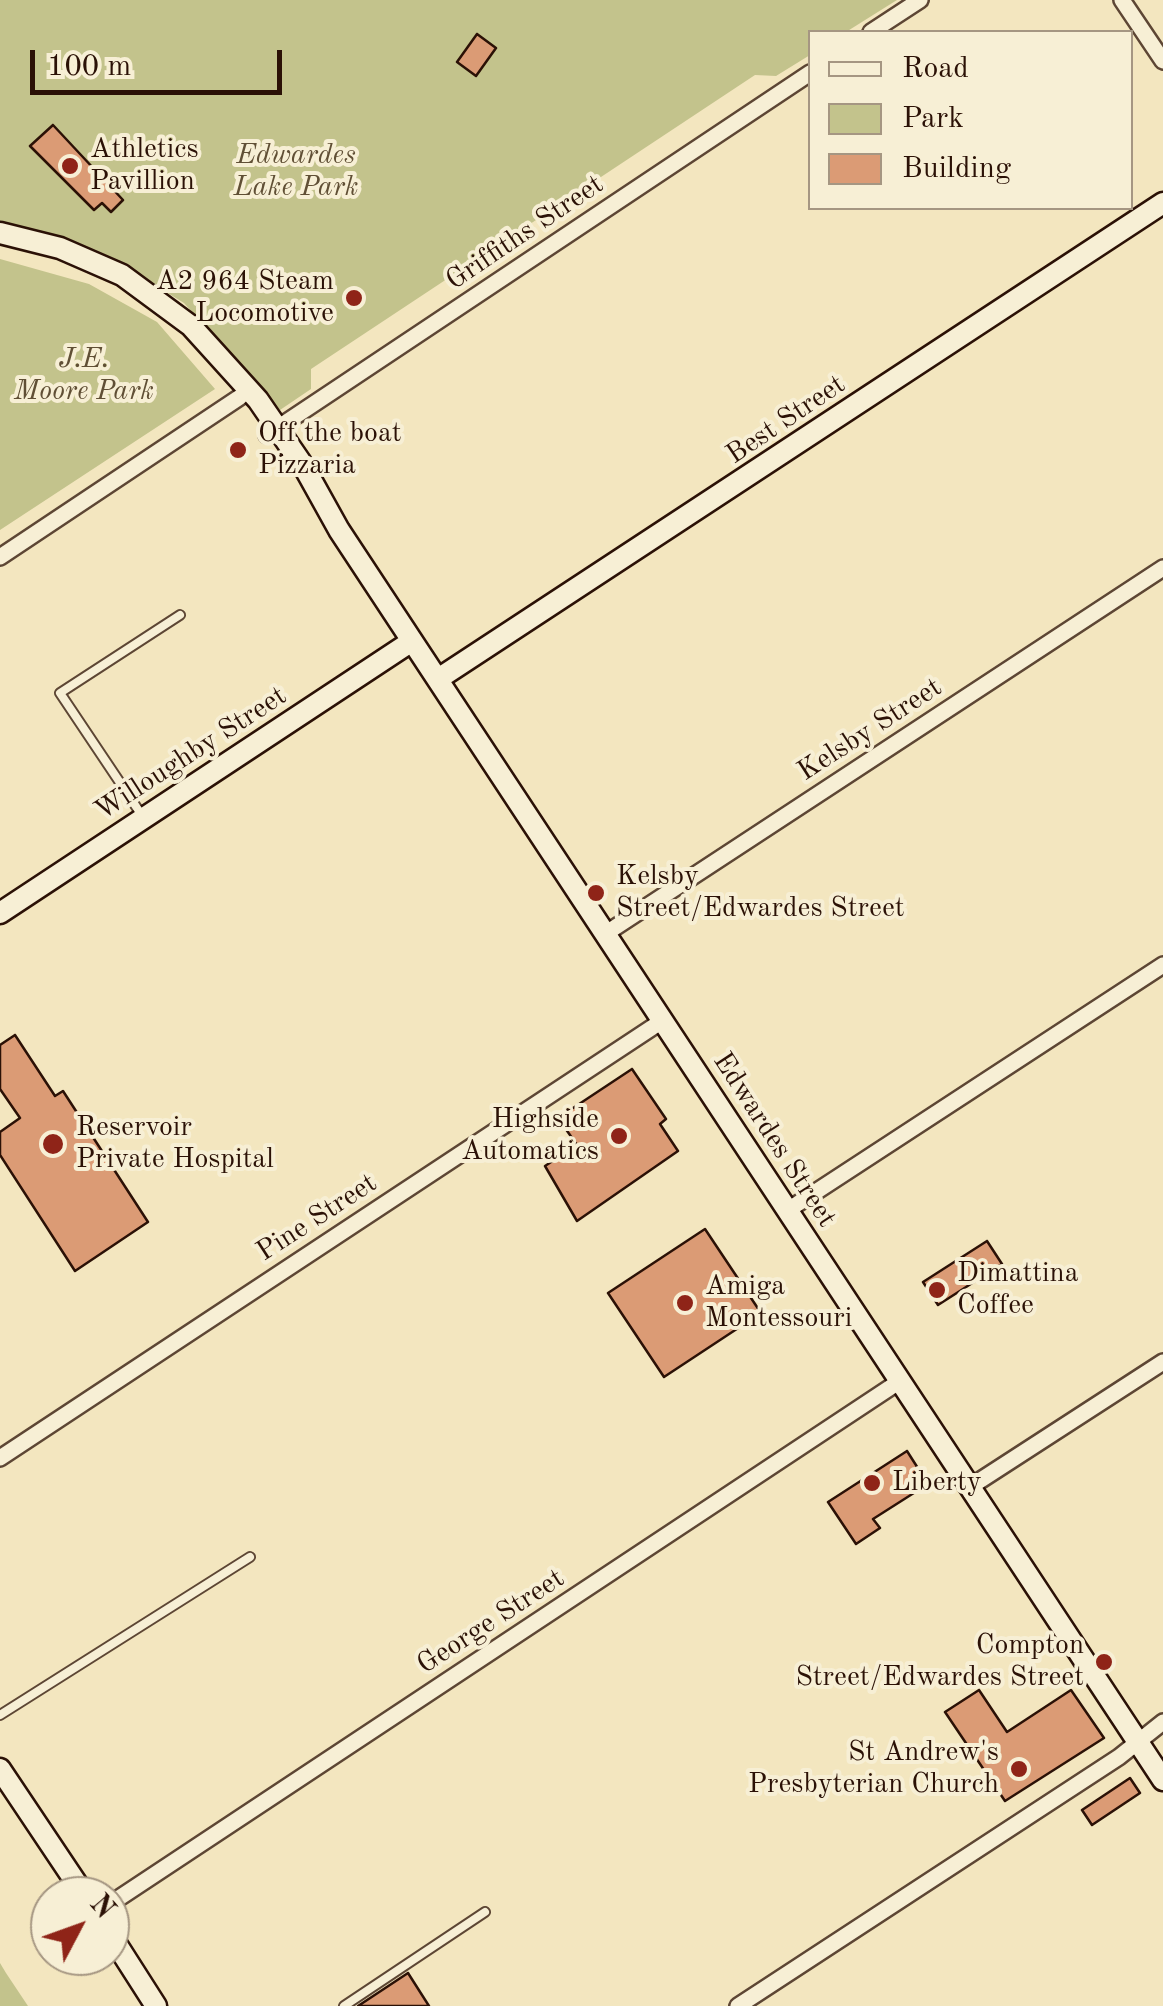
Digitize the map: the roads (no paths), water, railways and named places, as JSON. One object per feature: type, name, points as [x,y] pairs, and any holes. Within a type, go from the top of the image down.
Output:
[{"type":"street","points":[[874,30],[920,0]]},
{"type":"street","points":[[1122,0],[1163,61]]},
{"type":"street","name":"Griffiths Street","points":[[272,432],[808,74]]},
{"type":"street","name":"Best Street","points":[[438,680],[1163,202]]},
{"type":"street","name":"Edwardes Street","points":[[0,233],[88,258],[122,275],[155,297],[217,352],[438,680],[1163,1780]]},
{"type":"street","name":"Edwardes Street","points":[[0,244],[61,260],[120,288],[189,341],[272,432]]},
{"type":"street","points":[[0,558],[240,398]]},
{"type":"street","name":"Kelsby Street","points":[[605,934],[1163,568]]},
{"type":"street","name":"Willoughby Street","points":[[0,913],[412,641]]},
{"type":"street","points":[[788,1210],[1163,965]]},
{"type":"street","name":"Pine Street","points":[[0,1458],[662,1021]]},
{"type":"street","points":[[970,1488],[1163,1362]]},
{"type":"street","name":"George Street","points":[[130,1891],[900,1382]]},
{"type":"street","points":[[738,2006],[1163,1722]]},
{"type":"street","points":[[0,1769],[72,1876]]},
{"type":"street","points":[[130,1965],[156,2006]]},
{"type":"lane","points":[[144,818],[60,693],[180,615]]},
{"type":"lane","points":[[0,1715],[250,1557]]},
{"type":"lane","points":[[344,2006],[485,1912]]},
{"type":"place","name":"Athletics Pavillion","points":[[70,166]]},
{"type":"place","name":"A2 964 Steam Locomotive","points":[[354,298]]},
{"type":"place","name":"Off the boat Pizzaria","points":[[238,450]]},
{"type":"place","name":"Kelsby Street/Edwardes Street","points":[[596,893]]},
{"type":"place","name":"Highside Automatics","points":[[619,1136]]},
{"type":"place","name":"Reservoir Private Hospital","points":[[53,1144]]},
{"type":"place","name":"Dimattina Coffee","points":[[937,1290]]},
{"type":"place","name":"Amiga Montessouri","points":[[685,1303]]},
{"type":"place","name":"Liberty","points":[[872,1483]]},
{"type":"place","name":"Compton Street/Edwardes Street","points":[[1104,1662]]},
{"type":"place","name":"St Andrew's Presbyterian Church","points":[[1019,1769]]},
{"type":"park label","name":"Edwardes Lake Park","points":[[296,172]]},
{"type":"park label","name":"J.E. Moore Park","points":[[84,376]]}]
